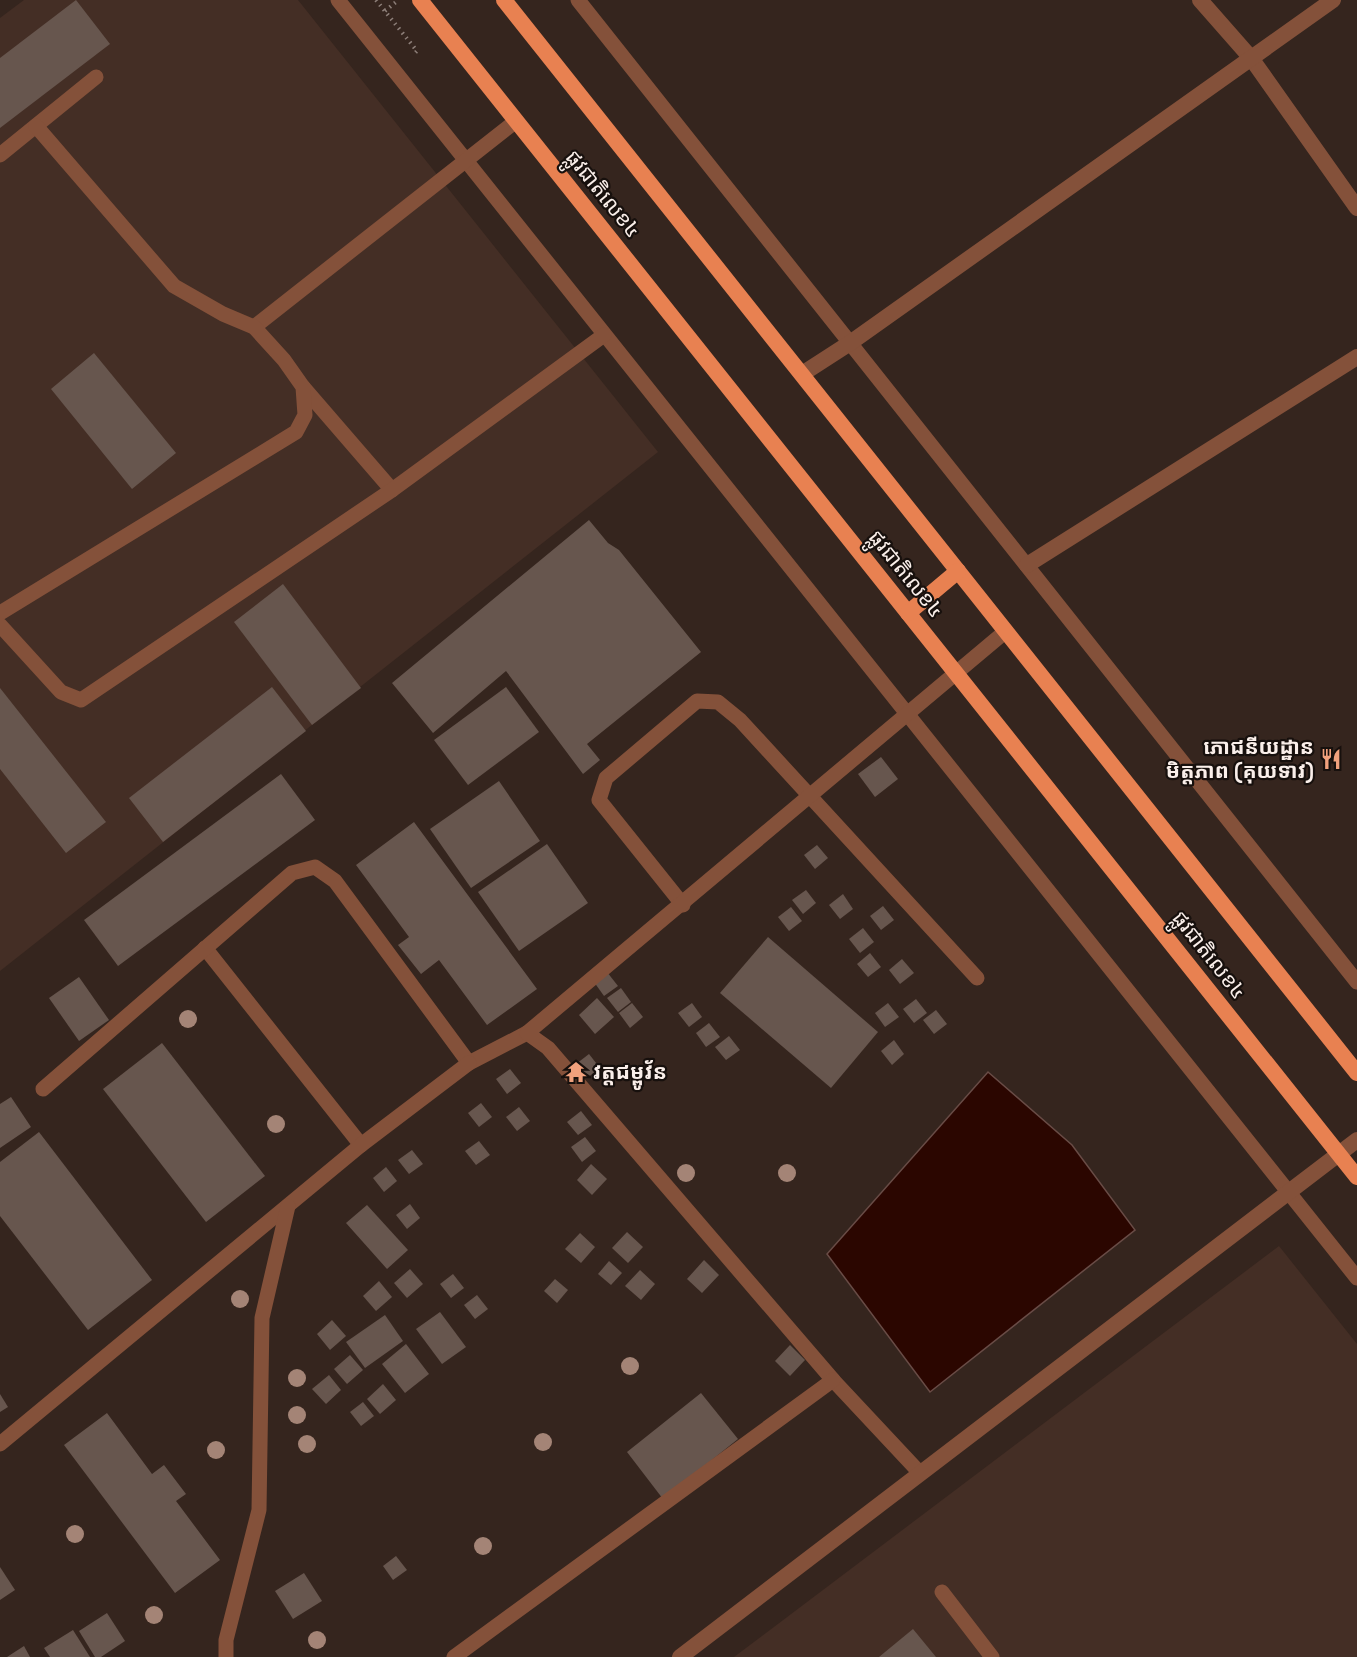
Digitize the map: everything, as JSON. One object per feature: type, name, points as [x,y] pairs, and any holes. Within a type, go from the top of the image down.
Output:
[{"type":"highway","name":"ផ្លូវជាតិលេខ៤","points":[[420,0],[1357,1177]]},
{"type":"highway","name":"ផ្លូវជាតិលេខ៤","points":[[504,0],[1357,1073]]},
{"type":"highway","points":[[908,613],[958,571]]},
{"type":"street","points":[[1200,0],[1251,58],[1357,208]]},
{"type":"street","points":[[802,374],[850,343],[1333,0]]},
{"type":"street","points":[[1027,565],[1357,357]]},
{"type":"street","points":[[680,1657],[1357,1140]]},
{"type":"lane","points":[[338,0],[1357,1278]]},
{"type":"lane","points":[[578,0],[1357,982]]},
{"type":"lane","points":[[0,155],[96,77]]},
{"type":"lane","points":[[254,327],[516,121]]},
{"type":"lane","points":[[36,126],[174,286],[223,314],[254,327],[392,490]]},
{"type":"lane","points":[[0,626],[61,692],[81,700],[392,490],[604,335]]},
{"type":"lane","points":[[0,613],[296,432],[305,415],[303,387]]},
{"type":"lane","points":[[0,1444],[361,1145],[469,1063],[527,1032],[683,904],[1006,631]]},
{"type":"lane","points":[[683,904],[599,800],[606,778],[697,701],[718,702],[740,720],[976,978]]},
{"type":"lane","points":[[43,1089],[292,873],[315,867],[335,881],[469,1063]]},
{"type":"lane","points":[[205,948],[361,1145]]},
{"type":"lane","points":[[527,1032],[548,1048],[833,1380],[920,1473]]},
{"type":"lane","points":[[226,1657],[226,1640],[259,1510],[262,1318],[288,1206]]},
{"type":"lane","points":[[454,1657],[833,1380]]},
{"type":"lane","points":[[942,1592],[992,1657]]},
{"type":"path","points":[[376,0],[417,51]]},
{"type":"path","points":[[385,11],[399,0]]},
{"type":"shaded area","points":[[24,0],[298,0],[658,452],[0,971],[0,18]]},
{"type":"shaded area","points":[[988,1072],[1072,1145],[1135,1230],[930,1392],[827,1254]]},
{"type":"shaded area","points":[[1279,1246],[1357,1344],[1357,1657],[734,1657]]},
{"type":"building","points":[[76,0],[110,44],[0,128],[0,58]]},
{"type":"building","points":[[94,353],[176,453],[132,489],[51,389]]},
{"type":"building","points":[[589,520],[608,543],[619,550],[701,652],[587,744],[600,760],[583,774],[506,671],[433,733],[392,683]]},
{"type":"building","points":[[283,584],[361,688],[312,725],[234,622]]},
{"type":"building","points":[[272,687],[306,731],[163,842],[129,798]]},
{"type":"building","points":[[506,687],[539,732],[468,785],[434,740]]},
{"type":"building","points":[[0,688],[106,822],[66,853],[0,769]]},
{"type":"building","points":[[881,757],[898,779],[875,797],[858,774]]},
{"type":"building","points":[[281,774],[315,820],[118,966],[84,920]]},
{"type":"building","points":[[499,781],[540,841],[471,888],[430,829]]},
{"type":"building","points":[[414,822],[537,989],[487,1025],[439,960],[421,974],[398,945],[409,937],[356,865]]},
{"type":"building","points":[[547,844],[588,903],[519,951],[478,892]]},
{"type":"building","points":[[817,845],[828,858],[815,869],[804,855]]},
{"type":"building","points":[[806,890],[816,903],[803,914],[792,900]]},
{"type":"building","points":[[843,894],[853,909],[840,919],[829,905]]},
{"type":"building","points":[[883,906],[894,920],[881,930],[870,916]]},
{"type":"building","points":[[791,907],[802,921],[789,931],[778,917]]},
{"type":"building","points":[[863,928],[874,942],[860,953],[849,939]]},
{"type":"building","points":[[768,937],[878,1032],[831,1088],[720,993]]},
{"type":"building","points":[[870,953],[881,967],[868,977],[857,964]]},
{"type":"building","points":[[902,959],[914,973],[900,984],[889,970]]},
{"type":"building","points":[[607,972],[618,986],[604,996],[594,982]]},
{"type":"building","points":[[79,977],[109,1020],[79,1041],[49,998]]},
{"type":"building","points":[[621,988],[631,1002],[618,1012],[607,998]]},
{"type":"building","points":[[597,998],[614,1017],[595,1034],[579,1015]]},
{"type":"building","points":[[916,999],[927,1013],[914,1023],[903,1009]]},
{"type":"building","points":[[632,1003],[643,1017],[630,1028],[619,1013]]},
{"type":"building","points":[[692,1003],[702,1017],[689,1027],[678,1013]]},
{"type":"building","points":[[888,1003],[899,1017],[885,1027],[875,1013]]},
{"type":"building","points":[[936,1010],[947,1024],[934,1034],[923,1020]]},
{"type":"building","points":[[709,1023],[720,1037],[706,1047],[696,1033]]},
{"type":"building","points":[[729,1036],[740,1050],[726,1060],[715,1047]]},
{"type":"building","points":[[894,1040],[904,1054],[892,1065],[881,1051]]},
{"type":"building","points":[[162,1043],[265,1176],[206,1222],[103,1089]]},
{"type":"building","points":[[589,1054],[600,1068],[587,1078],[576,1064]]},
{"type":"building","points":[[510,1069],[521,1083],[507,1094],[496,1079]]},
{"type":"building","points":[[11,1097],[31,1127],[0,1148],[0,1104]]},
{"type":"building","points":[[481,1103],[492,1117],[479,1127],[468,1113]]},
{"type":"building","points":[[519,1107],[530,1121],[517,1131],[506,1117]]},
{"type":"building","points":[[581,1111],[592,1125],[578,1135],[567,1122]]},
{"type":"building","points":[[39,1132],[152,1280],[88,1330],[0,1216],[0,1162]]},
{"type":"building","points":[[585,1137],[596,1151],[582,1162],[571,1147]]},
{"type":"building","points":[[479,1141],[490,1155],[476,1165],[465,1151]]},
{"type":"building","points":[[412,1150],[423,1164],[409,1174],[398,1160]]},
{"type":"building","points":[[591,1164],[607,1179],[592,1195],[577,1180]]},
{"type":"building","points":[[386,1167],[397,1181],[384,1192],[373,1178]]},
{"type":"building","points":[[410,1204],[420,1218],[407,1229],[396,1215]]},
{"type":"building","points":[[367,1205],[408,1250],[387,1269],[346,1223]]},
{"type":"building","points":[[627,1232],[643,1247],[628,1263],[612,1248]]},
{"type":"building","points":[[580,1233],[595,1247],[581,1263],[565,1249]]},
{"type":"building","points":[[704,1260],[719,1275],[702,1293],[687,1279]]},
{"type":"building","points":[[609,1261],[622,1273],[611,1285],[598,1274]]},
{"type":"building","points":[[410,1269],[423,1284],[407,1298],[394,1283]]},
{"type":"building","points":[[640,1270],[655,1284],[641,1300],[625,1286]]},
{"type":"building","points":[[453,1274],[464,1288],[451,1298],[440,1284]]},
{"type":"building","points":[[555,1279],[568,1290],[557,1303],[544,1291]]},
{"type":"building","points":[[379,1281],[392,1297],[376,1311],[363,1296]]},
{"type":"building","points":[[477,1295],[488,1309],[475,1319],[464,1305]]},
{"type":"building","points":[[440,1312],[466,1347],[442,1364],[416,1329]]},
{"type":"building","points":[[385,1315],[403,1341],[365,1368],[346,1342]]},
{"type":"building","points":[[332,1320],[346,1336],[330,1350],[317,1334]]},
{"type":"building","points":[[406,1344],[429,1374],[405,1393],[382,1364]]},
{"type":"building","points":[[790,1345],[805,1360],[790,1376],[775,1361]]},
{"type":"building","points":[[350,1355],[363,1370],[347,1384],[334,1369]]},
{"type":"building","points":[[329,1375],[341,1390],[326,1404],[312,1389]]},
{"type":"building","points":[[383,1384],[396,1400],[380,1414],[367,1399]]},
{"type":"building","points":[[701,1393],[738,1439],[663,1499],[627,1452]]},
{"type":"building","points":[[0,1394],[8,1407],[0,1412]]},
{"type":"building","points":[[363,1402],[374,1416],[361,1426],[350,1412]]},
{"type":"building","points":[[107,1413],[152,1474],[164,1465],[186,1494],[176,1501],[220,1560],[175,1593],[64,1445]]},
{"type":"building","points":[[396,1556],[407,1570],[393,1580],[383,1566]]},
{"type":"building","points":[[0,1567],[15,1590],[0,1600]]},
{"type":"building","points":[[304,1573],[322,1601],[293,1619],[275,1591]]},
{"type":"building","points":[[107,1613],[125,1641],[101,1657],[95,1657],[79,1631]]},
{"type":"building","points":[[913,1629],[936,1657],[879,1657]]},
{"type":"building","points":[[73,1630],[90,1657],[50,1657],[44,1648]]},
{"type":"building","points":[[24,1646],[30,1657],[7,1657]]},
{"type":"place","name":"ភោជនីយដ្ឋាន មិត្តភាព (គុយទាវ)","points":[[1331,759]]},
{"type":"place","name":"វត្តជម្ពូវ័ន","points":[[576,1072]]}]
